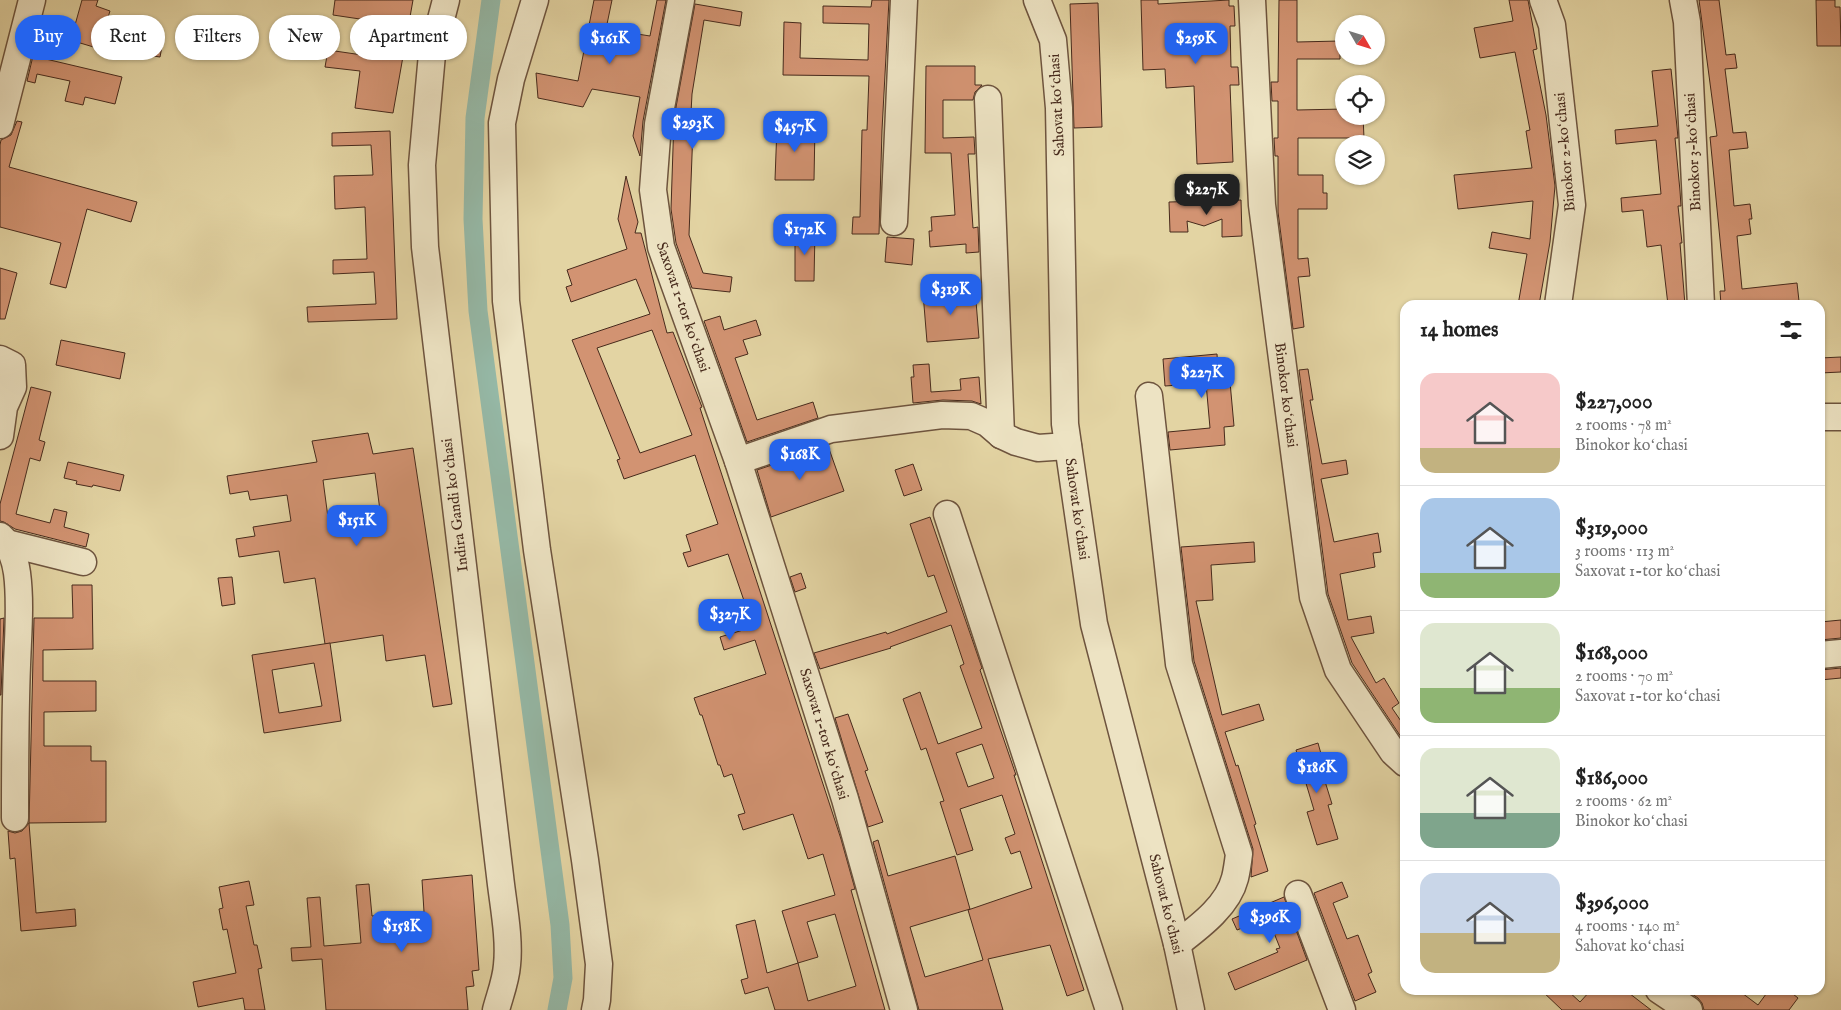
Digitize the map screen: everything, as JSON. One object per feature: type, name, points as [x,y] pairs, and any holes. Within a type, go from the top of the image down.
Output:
[{"type":"street","points":[[0,125],[32,0]]},
{"type":"street","name":"Indira Gandi koʻchasi","points":[[446,0],[432,54],[422,165],[425,247],[507,947],[508,965],[496,1010]]},
{"type":"street","points":[[535,0],[511,79],[502,123],[506,301],[537,550],[585,860],[599,964],[595,1010]]},
{"type":"street","name":"Saxovat 1-tor koʻchasi","points":[[681,0],[658,124],[653,190],[661,248],[738,461],[844,799],[904,1010]]},
{"type":"street","points":[[894,222],[904,0]]},
{"type":"street","name":"Sahovat koʻchasi","points":[[1037,0],[1053,40],[1059,108],[1065,424],[1094,624],[1177,944],[1191,1010]]},
{"type":"street","name":"Binokor koʻchasi","points":[[1252,0],[1262,205],[1313,597],[1338,670],[1393,752],[1400,758]]},
{"type":"street","name":"Binokor 2-koʻchasi","points":[[1543,0],[1552,25],[1572,206],[1559,300]]},
{"type":"street","name":"Binokor 3-koʻchasi","points":[[1683,0],[1687,22],[1701,300]]},
{"type":"street","points":[[988,99],[1001,435]]},
{"type":"street","points":[[1698,254],[1711,252],[1716,300]]},
{"type":"street","points":[[0,359],[12,366],[13,387],[4,407],[0,436]]},
{"type":"street","points":[[1148,396],[1179,664],[1239,854],[1235,879],[1224,901],[1198,928],[1177,944]]},
{"type":"street","points":[[738,461],[830,428],[942,414],[971,416],[987,423],[1001,435],[1016,442],[1038,448],[1068,446]]},
{"type":"street","points":[[1825,417],[1841,417]]},
{"type":"street","points":[[947,514],[1109,1010]]},
{"type":"street","points":[[4,539],[83,562]]},
{"type":"street","points":[[4,539],[17,571],[19,594],[15,728],[15,818]]},
{"type":"street","points":[[1825,654],[1841,653]]},
{"type":"street","points":[[1298,894],[1342,1010]]},
{"type":"street","points":[[1666,995],[1689,1010]]},
{"type":"building","points":[[82,0],[98,0],[96,6],[110,11],[109,15],[91,15],[91,46],[81,43],[81,15],[78,15]]},
{"type":"building","points":[[335,0],[413,0],[410,15],[350,15],[350,18],[333,15]]},
{"type":"building","points":[[594,0],[612,0],[606,29],[650,36],[657,0],[666,0],[643,121],[640,156],[633,136],[640,97],[592,89],[583,107],[538,98],[536,73],[578,81]]},
{"type":"building","points":[[872,0],[889,0],[879,234],[852,234],[853,217],[860,217],[862,130],[867,130],[869,76],[783,75],[784,22],[801,23],[800,58],[868,60],[869,24],[823,23],[823,6],[871,7]]},
{"type":"building","points":[[1141,0],[1158,0],[1158,4],[1229,0],[1229,6],[1234,6],[1235,26],[1230,26],[1231,67],[1238,67],[1239,85],[1230,85],[1233,162],[1197,164],[1194,86],[1166,88],[1165,69],[1143,70]]},
{"type":"building","points":[[1279,0],[1297,0],[1297,42],[1335,41],[1335,59],[1297,59],[1297,110],[1335,109],[1335,125],[1363,125],[1364,135],[1335,135],[1335,138],[1298,138],[1298,175],[1323,175],[1323,193],[1327,193],[1327,209],[1298,209],[1298,259],[1308,258],[1310,276],[1298,277],[1304,327],[1293,329],[1278,212],[1278,156],[1275,156],[1274,138],[1278,138],[1278,101],[1272,101],[1271,82],[1278,82]]},
{"type":"building","points":[[1509,0],[1528,0],[1537,49],[1533,50],[1546,115],[1555,186],[1550,242],[1540,300],[1519,300],[1527,254],[1489,248],[1492,232],[1530,239],[1533,201],[1458,209],[1454,175],[1532,168],[1526,131],[1530,130],[1515,52],[1480,58],[1474,28],[1513,21]]},
{"type":"building","points":[[1699,0],[1719,0],[1726,55],[1735,54],[1737,68],[1725,69],[1733,133],[1746,132],[1748,148],[1729,150],[1734,206],[1750,204],[1752,219],[1749,219],[1751,234],[1737,236],[1742,289],[1797,283],[1799,300],[1721,300],[1720,291],[1725,291],[1710,137],[1717,136]]},
{"type":"building","points":[[1816,0],[1835,0],[1835,7],[1840,7],[1841,46],[1817,46]]},
{"type":"building","points":[[1098,3],[1102,127],[1074,128],[1070,4]]},
{"type":"building","points":[[695,4],[742,12],[740,26],[704,20],[692,94],[691,113],[710,114],[709,130],[693,129],[689,235],[703,273],[732,277],[730,292],[692,288],[676,243],[671,209],[674,118]]},
{"type":"building","points":[[340,52],[350,53],[350,60],[402,60],[393,113],[355,108],[360,71],[325,67],[326,60],[340,60]]},
{"type":"building","points":[[32,60],[50,60],[122,77],[115,104],[85,97],[83,105],[65,101],[70,81],[37,74],[35,83],[27,81]]},
{"type":"building","points":[[926,66],[975,66],[975,85],[982,85],[975,92],[973,100],[943,100],[943,138],[974,137],[975,154],[968,154],[973,228],[978,227],[979,252],[966,253],[966,244],[930,247],[929,231],[932,231],[931,217],[955,215],[951,153],[925,153]]},
{"type":"building","points":[[1671,69],[1678,138],[1675,138],[1681,206],[1678,206],[1685,300],[1667,300],[1661,245],[1647,247],[1643,210],[1622,212],[1621,198],[1661,194],[1656,140],[1616,144],[1615,130],[1658,126],[1652,71]]},
{"type":"building","points":[[17,121],[22,122],[9,167],[137,202],[131,222],[87,209],[66,288],[50,284],[61,243],[0,227],[0,145],[1,140],[11,135]]},
{"type":"building","points":[[777,126],[815,126],[814,180],[775,180]]},
{"type":"building","points":[[390,131],[397,319],[308,322],[307,307],[376,304],[374,272],[333,274],[333,260],[367,259],[365,207],[335,209],[334,176],[373,175],[371,145],[332,146],[332,133]]},
{"type":"building","points":[[626,176],[638,222],[635,233],[641,233],[667,333],[673,332],[702,407],[700,408],[841,839],[855,889],[851,890],[885,1010],[775,1010],[768,987],[745,994],[741,980],[748,978],[736,925],[755,920],[767,973],[798,963],[782,911],[835,895],[823,854],[808,859],[793,814],[743,830],[738,815],[745,813],[732,774],[724,777],[720,765],[718,765],[702,715],[700,715],[694,698],[766,674],[755,640],[724,650],[720,637],[753,627],[728,554],[688,567],[683,553],[691,551],[686,535],[718,524],[695,455],[624,479],[617,460],[620,459],[572,340],[650,314],[636,279],[571,302],[566,287],[572,285],[567,270],[627,249],[618,219]],"holes":[[[652,330],[692,435],[640,453],[597,348]],[[835,914],[856,986],[808,1001],[798,963],[818,957],[807,922]]]},
{"type":"building","points":[[1241,200],[1242,236],[1222,237],[1222,219],[1204,226],[1187,221],[1188,232],[1170,232],[1169,202]]},
{"type":"building","points":[[795,230],[815,231],[814,281],[795,281]]},
{"type":"building","points":[[887,237],[914,239],[912,265],[885,262]]},
{"type":"building","points":[[0,268],[17,273],[5,319],[0,319]]},
{"type":"building","points":[[975,289],[979,338],[927,342],[923,293]]},
{"type":"building","points":[[720,316],[724,330],[756,320],[761,335],[743,340],[748,354],[735,358],[757,420],[813,402],[818,418],[747,442],[704,321]]},
{"type":"building","points":[[61,340],[125,353],[120,379],[56,365]]},
{"type":"building","points":[[1217,354],[1218,372],[1229,371],[1234,426],[1224,427],[1225,445],[1170,450],[1168,432],[1210,428],[1206,383],[1165,386],[1163,359]]},
{"type":"building","points":[[1841,357],[1841,372],[1825,373],[1825,358]]},
{"type":"building","points":[[929,364],[931,392],[961,390],[960,379],[979,377],[981,404],[972,401],[943,400],[913,403],[911,377],[914,377],[913,365]]},
{"type":"building","points":[[1308,369],[1313,400],[1310,400],[1322,464],[1346,460],[1348,474],[1321,479],[1334,542],[1378,533],[1381,552],[1373,553],[1375,567],[1340,574],[1348,620],[1371,616],[1374,633],[1351,637],[1376,683],[1384,678],[1399,703],[1392,708],[1400,720],[1400,735],[1352,663],[1328,594],[1299,370]]},
{"type":"building","points":[[31,387],[51,392],[39,440],[45,442],[40,461],[30,458],[16,514],[50,523],[54,509],[67,512],[64,527],[89,534],[86,547],[15,529],[0,521],[0,504]]},
{"type":"building","points":[[368,433],[373,454],[413,448],[452,704],[433,707],[425,655],[386,661],[383,635],[325,644],[315,578],[284,583],[279,551],[239,557],[236,539],[255,536],[253,527],[291,521],[287,495],[250,500],[248,491],[230,494],[227,476],[317,462],[312,441]],"holes":[[[375,473],[381,518],[329,525],[323,480]]]},
{"type":"building","points":[[828,446],[844,491],[771,517],[757,470]]},
{"type":"building","points":[[68,462],[124,475],[120,491],[93,485],[92,487],[76,484],[77,481],[64,478]]},
{"type":"building","points":[[913,464],[922,490],[904,496],[895,470]]},
{"type":"building","points":[[930,517],[982,668],[980,670],[1016,775],[1014,775],[1084,990],[1067,996],[1050,945],[988,959],[1003,1010],[919,1010],[873,842],[878,840],[888,876],[955,856],[970,909],[910,927],[925,977],[983,960],[968,910],[1032,888],[1020,851],[1011,854],[1005,838],[1015,834],[1002,795],[960,809],[973,850],[957,855],[940,802],[944,801],[926,748],[921,750],[903,699],[920,692],[938,744],[982,728],[960,666],[964,664],[951,625],[891,648],[820,669],[814,653],[886,632],[887,634],[947,612],[934,575],[928,577],[910,524]],"holes":[[[982,744],[994,778],[968,787],[956,753]]]},
{"type":"building","points":[[1254,542],[1255,562],[1211,565],[1213,600],[1196,601],[1222,715],[1259,704],[1264,720],[1225,732],[1236,766],[1238,765],[1268,871],[1251,877],[1253,849],[1194,661],[1181,547]]},
{"type":"building","points":[[801,573],[806,588],[795,592],[790,577]]},
{"type":"building","points":[[232,577],[235,604],[222,606],[218,578]]},
{"type":"building","points":[[72,585],[92,585],[93,649],[43,650],[43,681],[96,681],[96,711],[44,712],[44,746],[91,746],[91,761],[106,761],[106,822],[29,823],[34,618],[73,618]]},
{"type":"building","points":[[4,618],[1,695],[0,695],[0,619]]},
{"type":"building","points":[[1841,620],[1841,638],[1825,640],[1825,622]]},
{"type":"building","points":[[330,643],[341,721],[264,733],[252,655]],"holes":[[[314,663],[322,706],[279,713],[272,670]]]},
{"type":"building","points":[[1841,668],[1841,678],[1825,680],[1825,670]]},
{"type":"building","points":[[848,714],[868,770],[865,771],[883,822],[868,827],[835,718]]},
{"type":"building","points":[[1318,743],[1323,761],[1319,762],[1332,804],[1328,805],[1338,839],[1317,845],[1307,812],[1314,810],[1296,750]]},
{"type":"building","points":[[29,823],[36,913],[75,909],[76,926],[21,931],[15,858],[10,859],[8,831],[15,833],[22,831]]},
{"type":"building","points":[[472,875],[479,970],[472,971],[474,986],[466,987],[468,1010],[326,1010],[322,959],[292,961],[291,948],[311,947],[307,898],[320,897],[324,946],[361,943],[356,885],[369,884],[372,916],[424,912],[422,880]]},
{"type":"building","points":[[249,881],[254,905],[246,906],[254,945],[257,945],[262,968],[258,969],[265,1010],[245,1010],[243,998],[198,1007],[193,982],[236,973],[227,929],[223,930],[219,909],[223,908],[219,887]]},
{"type":"building","points":[[1342,882],[1348,897],[1333,903],[1347,939],[1358,935],[1372,972],[1368,974],[1376,992],[1355,1001],[1314,893]]},
{"type":"building","points":[[1284,897],[1307,960],[1235,990],[1228,973],[1278,952],[1276,949],[1280,948],[1268,918],[1237,930],[1232,919]]},
{"type":"building","points":[[1546,995],[1572,995],[1580,1002],[1586,995],[1632,995],[1651,1010],[1562,1010]]},
{"type":"building","points":[[1694,995],[1745,995],[1758,1005],[1765,995],[1794,995],[1798,998],[1789,1010],[1704,1010],[1698,998]]},
{"type":"waterway","points":[[491,0],[475,118],[473,219],[478,311],[560,925],[563,978],[557,1010]]}]
